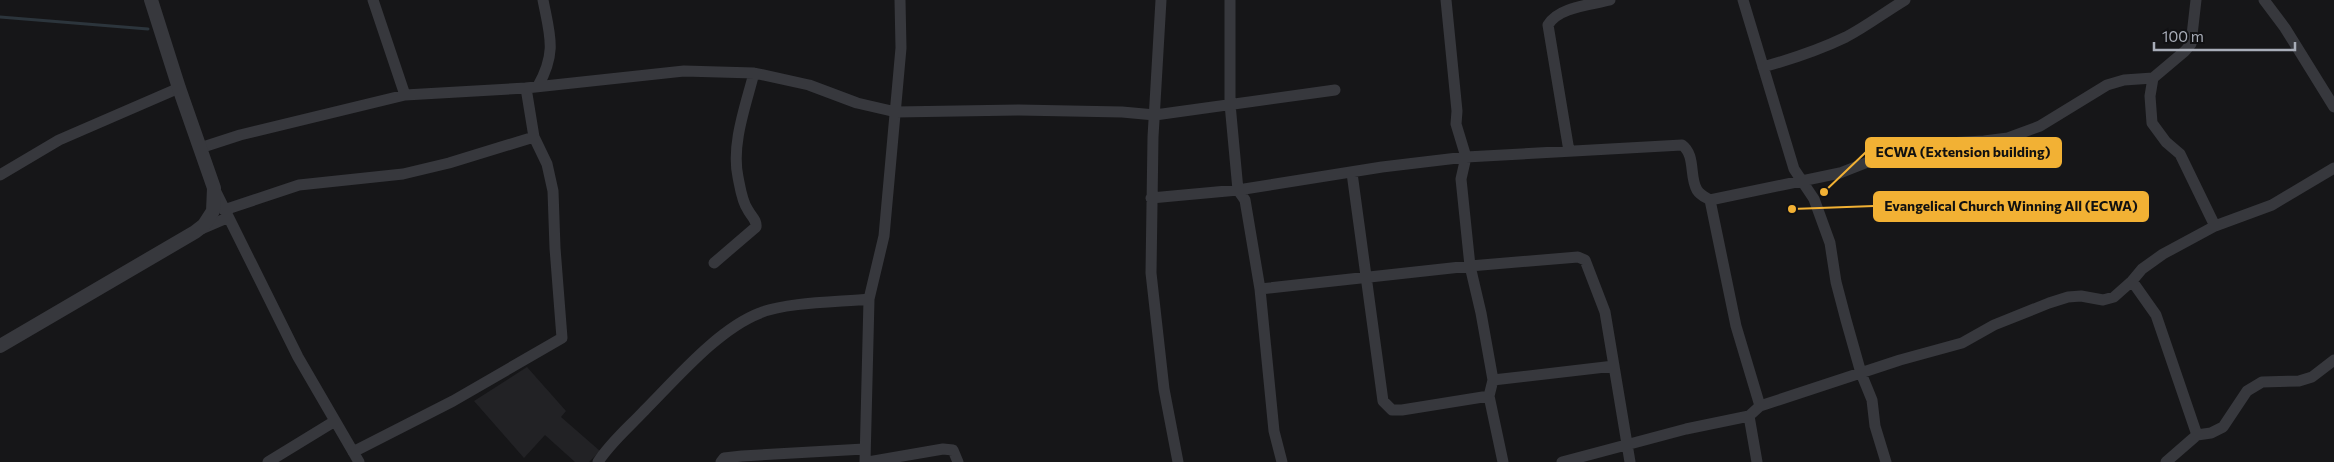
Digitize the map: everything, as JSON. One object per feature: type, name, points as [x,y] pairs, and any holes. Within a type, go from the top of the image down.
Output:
[{"type":"street","points":[[151,0],[214,188],[298,357],[359,462]]},
{"type":"street","points":[[373,0],[405,95]]},
{"type":"street","points":[[538,86],[550,59],[551,40],[543,0]]},
{"type":"street","points":[[900,0],[901,48],[884,236],[869,299],[864,449],[867,462],[943,449],[953,450],[958,462]]},
{"type":"street","points":[[1161,0],[1151,198],[1152,281],[1164,389],[1178,462]]},
{"type":"street","points":[[1230,0],[1230,104],[1238,190],[1245,200],[1260,289],[1274,431],[1282,462]]},
{"type":"street","points":[[1446,0],[1457,111],[1456,124],[1466,157],[1461,179],[1470,266],[1493,380],[1489,396],[1503,462]]},
{"type":"street","points":[[1569,151],[1548,25],[1552,18],[1560,13],[1610,0]]},
{"type":"street","points":[[1743,0],[1786,148],[1794,170],[1804,181],[1814,199],[1830,243],[1836,282],[1860,373],[1872,400],[1876,426],[1886,462]]},
{"type":"street","points":[[1763,66],[1800,57],[1832,44],[1872,22],[1905,0]]},
{"type":"street","points":[[1710,200],[1840,173],[1911,145],[1984,141],[2014,136],[2040,126],[2107,84],[2124,80],[2153,78],[2185,52],[2191,44],[2196,0]]},
{"type":"street","points":[[2264,0],[2285,28],[2334,107]]},
{"type":"street","points":[[200,148],[240,135],[405,95],[597,82],[622,77],[684,71],[754,73],[809,85],[857,103],[896,112],[1019,110],[1122,112],[1155,115],[1335,90]]},
{"type":"street","points":[[714,263],[756,227],[754,219],[746,208],[737,176],[736,160],[738,142],[754,73]]},
{"type":"street","points":[[2153,78],[2150,96],[2152,123],[2166,142],[2180,154],[2215,226]]},
{"type":"street","points":[[0,174],[59,140],[179,88]]},
{"type":"street","points":[[353,452],[453,401],[562,338],[556,273],[553,191],[547,164],[534,137],[526,88]]},
{"type":"street","points":[[0,346],[226,214],[298,185],[402,174],[449,163],[534,137]]},
{"type":"street","points":[[1151,198],[1238,190],[1466,157],[1682,145],[1689,152],[1694,185],[1698,192],[1710,200],[1736,326],[1760,406]]},
{"type":"street","points":[[1562,462],[1686,429],[1749,416],[1760,406],[1962,342],[1994,325],[2068,297],[2082,296],[2103,300],[2114,297],[2132,282],[2142,268],[2215,226],[2272,205],[2334,168]]},
{"type":"street","points":[[1352,172],[1383,401],[1386,406],[1392,410],[1402,410],[1489,396]]},
{"type":"street","points":[[195,232],[204,225],[213,211],[214,188]]},
{"type":"street","points":[[1260,289],[1470,266],[1578,257],[1585,260],[1605,312],[1630,462]]},
{"type":"street","points":[[2132,282],[2156,315],[2197,436]]},
{"type":"street","points":[[598,462],[627,429],[725,332],[744,320],[761,312],[779,308],[869,299]]},
{"type":"street","points":[[2166,462],[2197,436],[2211,433],[2223,427],[2247,391],[2262,382],[2300,381],[2312,377],[2334,360]]},
{"type":"street","points":[[1493,380],[1614,366]]},
{"type":"street","points":[[1749,416],[1757,462]]},
{"type":"street","points":[[268,462],[335,421]]},
{"type":"street","points":[[720,462],[724,458],[742,456],[864,449]]},
{"type":"shaded area","points":[[527,367],[566,411],[561,417],[600,451],[589,462],[575,462],[545,435],[524,458],[474,401]]},
{"type":"waterway","points":[[0,17],[148,29]]},
{"type":"place","name":"ECWA (Extension building)","points":[[1824,192]]},
{"type":"place","name":"Evangelical Church Winning All (ECWA)","points":[[1792,209]]}]
